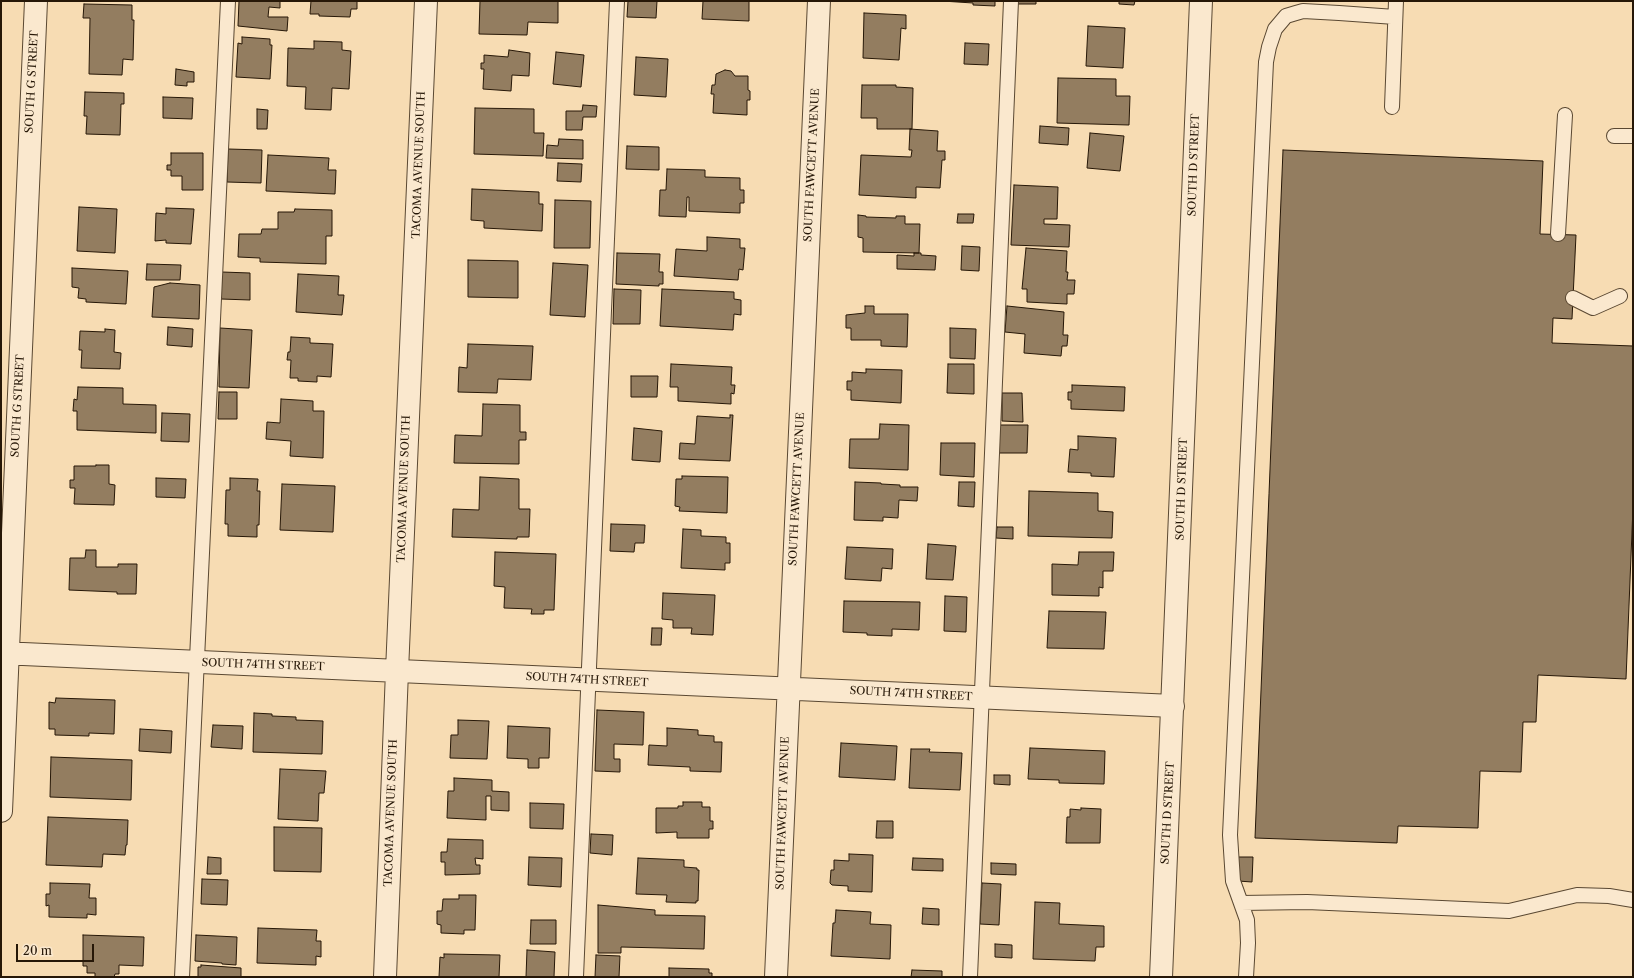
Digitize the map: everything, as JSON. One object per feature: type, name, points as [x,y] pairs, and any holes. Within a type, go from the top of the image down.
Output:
[{"type":"street","name":"SOUTH G STREET","points":[[1,811],[4,653],[36,1]]},
{"type":"street","name":"TACOMA AVENUE SOUTH","points":[[385,977],[396,671],[426,1]]},
{"type":"street","name":"SOUTH FAWCETT AVENUE","points":[[776,977],[819,1]]},
{"type":"street","name":"SOUTH D STREET","points":[[1161,977],[1201,1]]},
{"type":"street","name":"SOUTH 74TH STREET","points":[[4,653],[1173,706]]},
{"type":"lane","points":[[182,977],[228,1]]},
{"type":"lane","points":[[576,977],[617,1]]},
{"type":"lane","points":[[970,977],[1011,1]]},
{"type":"lane","points":[[1392,107],[1396,1]]},
{"type":"lane","points":[[1246,977],[1248,928],[1247,920],[1235,891],[1233,881],[1230,835],[1265,72],[1269,47],[1275,29],[1286,16],[1303,11],[1396,17]]},
{"type":"lane","points":[[1558,234],[1565,115]]},
{"type":"lane","points":[[1614,136],[1633,136]]},
{"type":"lane","points":[[1573,298],[1593,308],[1620,296]]},
{"type":"lane","points":[[1241,903],[1307,902],[1509,911],[1577,895],[1609,896],[1633,900]]},
{"type":"building","points":[[239,1],[280,1],[280,8],[269,7],[268,17],[288,17],[287,31],[238,26]]},
{"type":"building","points":[[311,1],[357,1],[357,9],[351,9],[350,17],[319,16],[319,14],[310,14]]},
{"type":"building","points":[[480,1],[558,1],[558,23],[528,22],[527,35],[479,34]]},
{"type":"building","points":[[628,1],[657,1],[656,18],[627,17]]},
{"type":"building","points":[[703,1],[749,1],[749,21],[702,19]]},
{"type":"building","points":[[942,1],[995,1],[995,6],[973,5],[973,3]]},
{"type":"building","points":[[1016,1],[1036,1],[1036,4],[1016,4]]},
{"type":"building","points":[[1119,1],[1135,1],[1134,5],[1119,4]]},
{"type":"building","points":[[84,4],[132,5],[132,20],[134,20],[133,60],[123,59],[122,75],[89,74],[90,18],[83,18]]},
{"type":"building","points":[[864,13],[906,15],[906,29],[901,28],[899,60],[863,58]]},
{"type":"building","points":[[1088,26],[1125,28],[1123,68],[1086,66]]},
{"type":"building","points":[[242,37],[270,39],[270,45],[272,45],[270,79],[236,77],[238,43],[242,44]]},
{"type":"building","points":[[314,41],[342,42],[342,50],[351,51],[349,89],[332,88],[331,110],[305,109],[306,87],[287,86],[288,48],[314,49]]},
{"type":"building","points":[[965,43],[989,44],[988,65],[964,64]]},
{"type":"building","points":[[509,50],[530,53],[529,76],[512,75],[511,91],[483,89],[484,69],[481,69],[481,63],[484,63],[484,55],[508,57]]},
{"type":"building","points":[[556,52],[584,55],[581,87],[553,84]]},
{"type":"building","points":[[636,57],[668,59],[666,97],[634,95]]},
{"type":"building","points":[[176,69],[194,72],[194,82],[187,82],[187,86],[175,85]]},
{"type":"building","points":[[725,70],[731,71],[735,76],[748,76],[750,100],[747,100],[747,115],[713,113],[714,94],[711,94],[712,85],[715,85],[716,74]]},
{"type":"building","points":[[1058,78],[1116,79],[1116,96],[1130,96],[1129,125],[1057,123]]},
{"type":"building","points":[[862,85],[896,85],[896,87],[913,88],[912,129],[877,129],[877,118],[861,118]]},
{"type":"building","points":[[85,92],[124,93],[124,104],[121,104],[120,135],[86,134],[87,116],[84,116]]},
{"type":"building","points":[[163,97],[193,98],[192,119],[163,118]]},
{"type":"building","points":[[583,105],[597,106],[596,117],[583,117],[582,130],[566,130],[566,111],[582,111]]},
{"type":"building","points":[[475,108],[534,109],[534,133],[544,133],[543,156],[474,154]]},
{"type":"building","points":[[257,109],[268,110],[267,129],[257,129]]},
{"type":"building","points":[[1040,126],[1069,128],[1068,145],[1039,143]]},
{"type":"building","points":[[910,129],[938,131],[937,151],[945,151],[945,160],[942,160],[940,188],[916,187],[916,198],[859,195],[861,155],[911,157],[912,150],[909,150]]},
{"type":"building","points":[[1090,133],[1124,136],[1120,171],[1087,168]]},
{"type":"building","points":[[559,139],[583,140],[583,159],[546,158],[547,145],[558,146]]},
{"type":"building","points":[[627,146],[659,147],[659,170],[626,169]]},
{"type":"building","points":[[228,149],[262,150],[261,183],[227,182]]},
{"type":"building","points":[[1283,150],[1543,161],[1540,234],[1576,235],[1572,319],[1553,318],[1552,343],[1633,346],[1633,507],[1626,679],[1538,675],[1536,722],[1523,722],[1521,772],[1480,771],[1478,828],[1398,826],[1397,843],[1255,838]]},
{"type":"building","points":[[171,153],[203,153],[203,190],[182,190],[182,176],[171,176],[171,170],[167,170],[167,165],[171,165]]},
{"type":"building","points":[[268,155],[329,158],[328,170],[336,170],[335,194],[266,191]]},
{"type":"building","points":[[558,163],[582,164],[581,182],[557,181]]},
{"type":"building","points":[[667,169],[705,170],[705,177],[740,178],[740,190],[744,190],[744,203],[740,203],[740,213],[689,211],[689,197],[687,197],[686,217],[659,216],[660,190],[666,190]]},
{"type":"building","points":[[1014,185],[1058,187],[1057,219],[1044,219],[1044,224],[1070,225],[1069,247],[1011,245]]},
{"type":"building","points":[[472,189],[539,192],[539,204],[543,204],[542,231],[484,228],[484,221],[471,220]]},
{"type":"building","points":[[555,200],[591,201],[590,248],[554,248]]},
{"type":"building","points":[[79,207],[117,209],[115,253],[77,251]]},
{"type":"building","points":[[166,208],[194,209],[191,244],[166,243],[166,240],[155,241],[156,213],[166,214]]},
{"type":"building","points":[[295,209],[332,210],[332,236],[326,236],[326,264],[260,262],[260,258],[238,257],[239,234],[261,234],[262,229],[278,229],[278,212],[294,212]]},
{"type":"building","points":[[958,214],[974,214],[973,223],[957,223]]},
{"type":"building","points":[[858,215],[866,217],[896,218],[896,216],[905,216],[905,224],[920,224],[919,253],[863,252],[863,238],[858,237]]},
{"type":"building","points":[[707,237],[740,239],[740,248],[745,248],[743,270],[739,269],[738,280],[674,276],[676,249],[707,251]]},
{"type":"building","points":[[962,246],[980,247],[979,271],[961,270]]},
{"type":"building","points":[[1026,248],[1067,251],[1067,280],[1075,280],[1074,294],[1067,294],[1067,304],[1027,302],[1027,289],[1022,289]]},
{"type":"building","points":[[617,253],[660,254],[659,272],[663,272],[663,284],[659,284],[659,286],[616,284]]},
{"type":"building","points":[[914,253],[936,256],[935,270],[897,269],[897,255],[914,256]]},
{"type":"building","points":[[468,260],[518,261],[518,298],[468,297]]},
{"type":"building","points":[[553,263],[588,265],[585,317],[550,315]]},
{"type":"building","points":[[147,264],[181,265],[180,280],[146,280]]},
{"type":"building","points":[[72,268],[128,271],[126,304],[86,302],[86,299],[78,298],[79,288],[72,287]]},
{"type":"building","points":[[222,272],[250,273],[250,300],[221,299]]},
{"type":"building","points":[[298,274],[339,276],[338,295],[344,295],[342,315],[296,312]]},
{"type":"building","points":[[170,283],[200,285],[199,319],[152,317],[154,287]]},
{"type":"building","points":[[614,289],[641,290],[640,324],[613,324]]},
{"type":"building","points":[[662,289],[734,292],[734,299],[741,300],[741,315],[734,314],[733,330],[660,326]]},
{"type":"building","points":[[865,306],[874,306],[874,314],[908,314],[907,347],[881,346],[881,340],[851,340],[851,328],[846,328],[846,315],[865,313]]},
{"type":"building","points":[[1007,306],[1064,312],[1063,335],[1068,335],[1067,346],[1062,346],[1061,356],[1024,353],[1025,334],[1005,332]]},
{"type":"building","points":[[168,327],[193,329],[192,347],[167,345]]},
{"type":"building","points":[[220,328],[252,330],[249,388],[219,387]]},
{"type":"building","points":[[950,328],[976,329],[975,359],[950,358]]},
{"type":"building","points":[[105,329],[115,330],[114,352],[121,353],[120,369],[81,368],[82,350],[79,350],[80,331],[105,332]]},
{"type":"building","points":[[291,337],[310,338],[310,343],[333,344],[331,377],[317,376],[317,382],[298,381],[298,378],[290,378],[291,360],[287,360],[288,352],[290,352]]},
{"type":"building","points":[[468,344],[533,346],[531,380],[498,379],[497,393],[458,392],[459,367],[467,368]]},
{"type":"building","points":[[671,364],[732,367],[731,385],[735,385],[734,394],[731,393],[731,404],[678,401],[678,387],[670,387]]},
{"type":"building","points":[[948,364],[974,364],[974,394],[947,393]]},
{"type":"building","points":[[866,369],[902,370],[901,403],[851,400],[851,390],[847,390],[847,381],[852,381],[852,372],[866,373]]},
{"type":"building","points":[[631,376],[658,376],[657,397],[631,397]]},
{"type":"building","points":[[1072,385],[1125,387],[1124,411],[1071,409],[1071,400],[1068,400],[1068,392],[1072,392]]},
{"type":"building","points":[[78,387],[123,388],[123,404],[156,405],[156,433],[77,430],[77,411],[73,411],[74,399],[77,400]]},
{"type":"building","points":[[219,392],[237,392],[237,419],[218,419]]},
{"type":"building","points":[[1002,393],[1022,393],[1023,422],[1002,421]]},
{"type":"building","points":[[281,399],[313,401],[313,411],[324,411],[323,458],[290,456],[291,441],[266,439],[267,422],[280,423]]},
{"type":"building","points":[[483,404],[520,405],[520,432],[526,432],[526,440],[519,440],[519,464],[454,463],[455,435],[482,436]]},
{"type":"building","points":[[162,413],[190,414],[189,442],[161,441]]},
{"type":"building","points":[[730,415],[733,415],[730,461],[679,459],[680,443],[695,444],[697,416],[730,418]]},
{"type":"building","points":[[880,424],[909,425],[908,470],[849,468],[850,439],[879,439]]},
{"type":"building","points":[[998,425],[1028,425],[1027,453],[998,453]]},
{"type":"building","points":[[634,428],[662,431],[660,462],[632,460]]},
{"type":"building","points":[[1078,436],[1116,438],[1114,477],[1091,476],[1091,473],[1068,472],[1070,449],[1078,450]]},
{"type":"building","points":[[941,443],[975,443],[974,477],[940,475]]},
{"type":"building","points":[[109,465],[109,484],[115,485],[114,505],[74,504],[75,488],[70,488],[70,480],[74,480],[74,466]]},
{"type":"building","points":[[682,476],[728,477],[727,513],[679,511],[680,507],[675,506],[676,479],[682,479]]},
{"type":"building","points":[[480,477],[519,479],[519,509],[530,509],[529,537],[517,537],[517,539],[452,537],[453,509],[479,510]]},
{"type":"building","points":[[156,478],[186,479],[185,498],[156,497]]},
{"type":"building","points":[[230,478],[258,479],[257,491],[260,491],[259,525],[257,525],[257,537],[228,536],[228,524],[225,524],[226,490],[230,490]]},
{"type":"building","points":[[855,482],[900,485],[900,487],[918,487],[917,501],[899,500],[898,518],[883,517],[883,521],[854,520]]},
{"type":"building","points":[[959,482],[975,482],[974,507],[958,506]]},
{"type":"building","points":[[282,484],[335,486],[333,532],[280,530]]},
{"type":"building","points":[[1029,491],[1098,493],[1098,511],[1113,512],[1112,538],[1028,536]]},
{"type":"building","points":[[611,524],[645,525],[644,543],[635,543],[634,552],[610,551]]},
{"type":"building","points":[[997,527],[1013,527],[1013,539],[996,538]]},
{"type":"building","points":[[683,529],[701,530],[701,536],[726,537],[726,543],[730,543],[730,563],[725,563],[725,570],[681,568]]},
{"type":"building","points":[[928,544],[956,546],[953,580],[926,579]]},
{"type":"building","points":[[847,547],[893,549],[892,569],[882,568],[881,581],[845,579]]},
{"type":"building","points":[[86,550],[96,550],[96,567],[118,567],[118,564],[137,564],[136,594],[69,590],[70,558],[85,558]]},
{"type":"building","points":[[495,552],[556,554],[554,610],[544,610],[544,614],[531,614],[532,609],[504,608],[505,587],[494,586]]},
{"type":"building","points":[[1079,552],[1114,552],[1113,571],[1103,571],[1103,588],[1099,587],[1099,596],[1052,595],[1052,564],[1078,565]]},
{"type":"building","points":[[663,593],[715,595],[713,635],[691,634],[692,628],[673,628],[673,620],[662,619]]},
{"type":"building","points":[[945,596],[967,597],[966,632],[944,631]]},
{"type":"building","points":[[844,601],[920,602],[919,630],[892,629],[892,636],[843,632]]},
{"type":"building","points":[[1049,611],[1106,612],[1104,649],[1047,648]]},
{"type":"building","points":[[652,628],[662,628],[661,645],[651,645]]},
{"type":"building","points":[[56,698],[115,700],[114,734],[89,733],[89,736],[55,735],[55,729],[49,729],[49,702],[55,703]]},
{"type":"building","points":[[597,710],[644,712],[643,745],[614,744],[614,759],[620,759],[620,772],[595,771]]},
{"type":"building","points":[[254,713],[272,714],[272,716],[296,717],[296,720],[323,721],[322,754],[253,752]]},
{"type":"building","points":[[458,720],[489,721],[487,759],[450,758],[451,735],[458,735]]},
{"type":"building","points":[[213,725],[243,726],[242,749],[211,747]]},
{"type":"building","points":[[508,726],[550,728],[549,758],[539,758],[539,768],[528,768],[528,759],[507,758]]},
{"type":"building","points":[[667,728],[698,730],[698,735],[714,736],[714,742],[722,742],[721,772],[690,771],[690,767],[648,765],[649,745],[667,746]]},
{"type":"building","points":[[140,729],[172,731],[171,753],[139,751]]},
{"type":"building","points":[[841,743],[897,746],[895,780],[839,777]]},
{"type":"building","points":[[1030,748],[1105,751],[1104,784],[1059,783],[1059,780],[1028,779]]},
{"type":"building","points":[[911,749],[930,749],[929,752],[962,753],[960,790],[909,788]]},
{"type":"building","points":[[51,757],[132,760],[131,800],[50,797]]},
{"type":"building","points":[[280,769],[326,771],[324,793],[319,793],[318,821],[278,819]]},
{"type":"building","points":[[994,775],[1010,775],[1010,785],[994,784]]},
{"type":"building","points":[[454,778],[492,780],[492,791],[509,792],[509,811],[491,810],[491,796],[486,796],[486,820],[447,818],[448,791],[454,791]]},
{"type":"building","points":[[683,802],[702,802],[702,807],[710,807],[710,821],[713,821],[713,829],[709,829],[709,838],[677,838],[677,832],[656,833],[656,808],[678,808],[678,806],[683,806]]},
{"type":"building","points":[[530,803],[564,804],[563,829],[530,828]]},
{"type":"building","points":[[1081,808],[1101,809],[1100,843],[1066,843],[1067,817],[1070,817],[1070,809],[1081,810]]},
{"type":"building","points":[[48,817],[128,820],[125,855],[103,854],[102,867],[46,865]]},
{"type":"building","points":[[877,821],[893,821],[893,838],[876,838]]},
{"type":"building","points":[[274,827],[322,828],[321,872],[274,871]]},
{"type":"building","points":[[591,834],[613,835],[612,855],[590,853]]},
{"type":"building","points":[[448,839],[483,840],[483,859],[475,858],[476,865],[480,865],[480,874],[445,875],[445,862],[441,862],[441,852],[447,852]]},
{"type":"building","points":[[849,854],[873,855],[872,892],[848,891],[848,886],[832,885],[830,883],[831,870],[834,870],[834,860],[849,861]]},
{"type":"building","points":[[208,857],[221,858],[221,874],[207,874]]},
{"type":"building","points":[[529,857],[562,858],[561,887],[528,885]]},
{"type":"building","points":[[1238,857],[1253,857],[1252,882],[1238,881]]},
{"type":"building","points":[[638,858],[684,860],[684,867],[697,868],[697,870],[699,870],[698,901],[696,901],[696,903],[666,902],[667,895],[636,894]]},
{"type":"building","points":[[913,858],[943,859],[943,871],[912,870]]},
{"type":"building","points":[[991,863],[1016,864],[1016,875],[991,874]]},
{"type":"building","points":[[202,879],[228,880],[227,905],[201,904]]},
{"type":"building","points":[[50,883],[90,884],[89,898],[96,898],[96,915],[87,914],[87,918],[49,917],[49,905],[46,906],[46,894],[50,894]]},
{"type":"building","points":[[982,883],[1001,884],[999,925],[980,924]]},
{"type":"building","points":[[459,895],[476,895],[475,930],[464,930],[464,934],[441,933],[441,925],[437,924],[437,911],[442,911],[443,899],[459,899]]},
{"type":"building","points":[[1035,902],[1060,903],[1059,924],[1104,926],[1104,947],[1096,947],[1095,961],[1033,959]]},
{"type":"building","points":[[598,905],[655,910],[655,915],[705,916],[704,949],[621,947],[621,953],[598,953]]},
{"type":"building","points":[[923,908],[939,909],[939,925],[922,924]]},
{"type":"building","points":[[836,910],[871,912],[870,924],[891,925],[890,959],[831,956],[833,923],[835,923]]},
{"type":"building","points":[[531,920],[556,920],[556,944],[530,944]]},
{"type":"building","points":[[258,928],[317,930],[316,941],[321,941],[321,957],[316,956],[316,965],[257,963]]},
{"type":"building","points":[[83,935],[144,937],[143,966],[119,965],[119,974],[115,974],[114,977],[95,977],[95,973],[87,973],[87,966],[83,966]]},
{"type":"building","points":[[196,935],[237,937],[236,965],[195,961]]},
{"type":"building","points":[[995,944],[1012,945],[1012,958],[995,957]]},
{"type":"building","points":[[527,950],[555,952],[554,977],[526,977]]},
{"type":"building","points":[[444,954],[500,955],[499,977],[439,977],[440,957],[444,958]]},
{"type":"building","points":[[596,955],[620,956],[619,977],[595,977]]},
{"type":"building","points":[[201,965],[241,968],[241,977],[198,977],[198,967],[201,967]]},
{"type":"building","points":[[669,968],[709,969],[709,973],[712,973],[712,977],[669,977]]},
{"type":"building","points":[[912,970],[942,971],[942,977],[911,977]]}]
